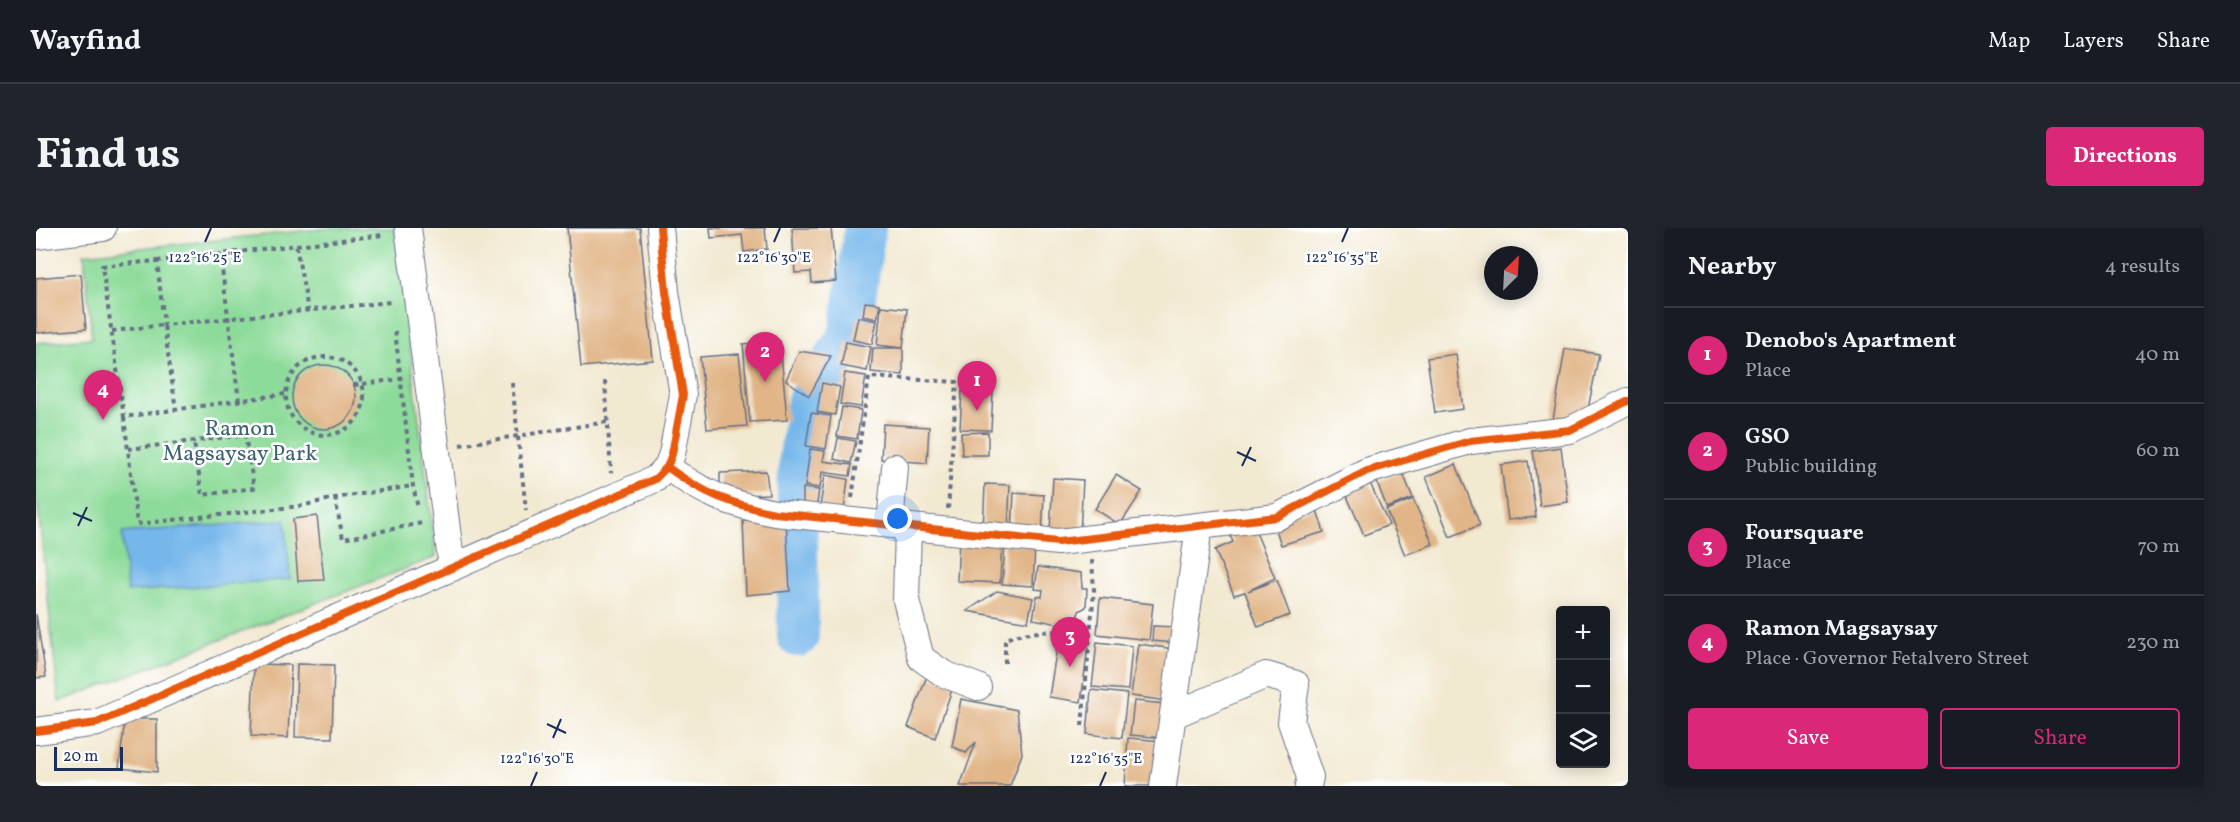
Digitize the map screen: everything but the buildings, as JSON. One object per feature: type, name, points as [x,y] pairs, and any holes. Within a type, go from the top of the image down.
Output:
[{"type":"street","points":[[36,236],[103,228]]},
{"type":"street","points":[[408,228],[452,568]]},
{"type":"street","points":[[36,731],[97,723],[655,479],[667,467],[672,454],[683,395],[666,292],[660,228]]},
{"type":"street","points":[[667,467],[707,493],[746,507],[775,513],[1058,542],[1276,517],[1367,471],[1470,441],[1570,430],[1628,401]]},
{"type":"street","points":[[895,467],[906,600],[921,658],[944,674],[978,687]]},
{"type":"street","points":[[1163,786],[1199,526]]},
{"type":"street","points":[[1174,715],[1266,675],[1296,684],[1291,722],[1310,777],[1308,786]]},
{"type":"path","points":[[384,246],[383,235],[102,266],[137,524],[301,506],[335,498],[412,486]]},
{"type":"path","points":[[296,246],[308,310]]},
{"type":"path","points":[[220,254],[239,401]]},
{"type":"path","points":[[158,261],[176,410]]},
{"type":"path","points":[[390,291],[392,313]]},
{"type":"path","points":[[112,331],[391,302]]},
{"type":"path","points":[[335,498],[343,539],[422,523],[412,486],[394,324]]},
{"type":"path","points":[[319,358],[337,359],[348,364],[357,373],[362,384],[364,398],[361,411],[354,422],[343,430],[330,434],[316,434],[304,429],[294,420],[288,408],[285,394],[294,372],[302,364],[319,358]]},
{"type":"path","points":[[354,385],[428,375]]},
{"type":"path","points":[[849,520],[869,377],[957,382],[947,531]]},
{"type":"path","points":[[602,477],[612,473],[605,381]]},
{"type":"path","points":[[512,383],[526,510]]},
{"type":"path","points":[[124,417],[285,394]]},
{"type":"path","points":[[455,445],[607,422]]},
{"type":"path","points":[[128,449],[245,435],[254,488],[202,495],[194,442]]},
{"type":"path","points":[[518,514],[536,506]]},
{"type":"path","points":[[1082,726],[1094,590],[1090,539]]},
{"type":"path","points":[[1005,663],[1005,639],[1023,633],[1058,630],[1091,633]]},
{"type":"green space","name":"Ramon Magsaysay Park","points":[[331,228],[395,228],[436,557],[59,702],[36,489],[36,343],[92,338],[84,254]]},
{"type":"water","points":[[285,520],[290,579],[127,592],[122,533]]},
{"type":"waterway","points":[[798,496],[800,457],[808,401],[850,334],[865,228]]},
{"type":"waterway","points":[[797,534],[798,636]]},
{"type":"cycle path","points":[[36,731],[97,723],[655,479],[667,467],[672,454],[683,395],[666,292],[660,228]]},
{"type":"cycle path","points":[[667,467],[718,497],[775,513],[1058,542],[1277,517],[1367,471],[1470,441],[1570,430],[1628,401]]},
{"type":"place","name":"GSO","points":[[765,382]]},
{"type":"place","name":"Denobo's Apartment","points":[[977,411]]},
{"type":"place","name":"Ramon Magsaysay","points":[[103,420]]},
{"type":"place","name":"Foursquare","points":[[1070,667]]}]
